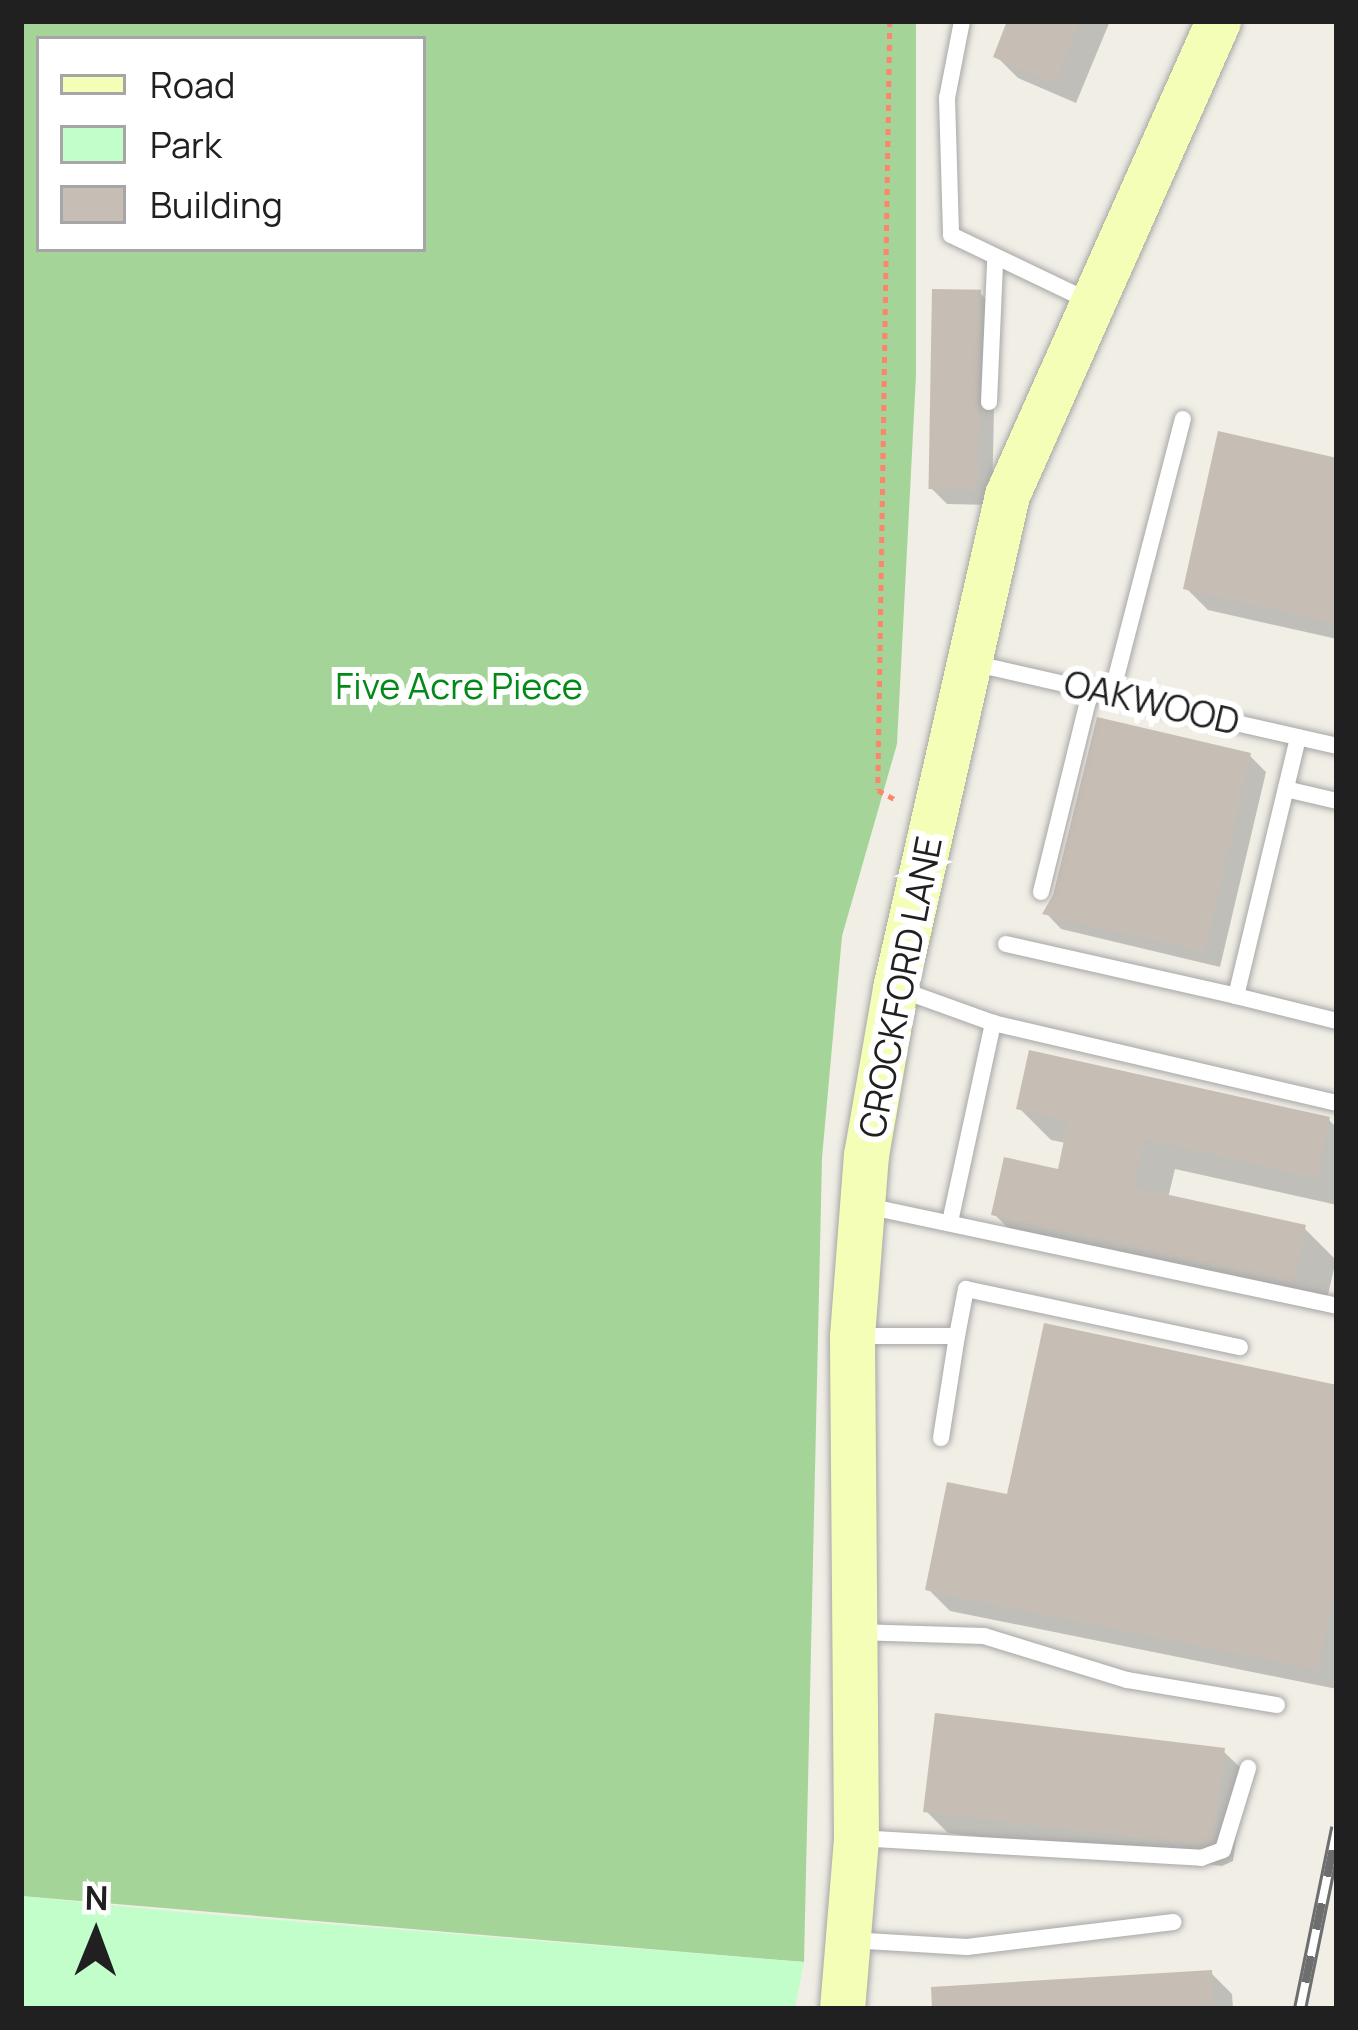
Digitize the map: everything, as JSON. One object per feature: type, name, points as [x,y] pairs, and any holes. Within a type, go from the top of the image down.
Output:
[{"type":"street","name":"CROCKFORD LANE","points":[[844,2008],[856,1838],[853,1336],[860,1205],[895,988],[1007,495],[1088,301],[1217,21]]},
{"type":"lane","points":[[962,21],[947,98],[951,235],[995,262],[1088,301]]},
{"type":"lane","points":[[989,402],[995,262]]},
{"type":"lane","points":[[1112,693],[1183,418]]},
{"type":"lane","name":"OAKWOOD","points":[[966,662],[1337,746]]},
{"type":"lane","points":[[1041,892],[1091,688]]},
{"type":"lane","points":[[1236,996],[1298,736]]},
{"type":"lane","points":[[1286,789],[1337,801]]},
{"type":"lane","points":[[1006,944],[1337,1021]]},
{"type":"lane","points":[[895,988],[993,1023],[1337,1103]]},
{"type":"lane","points":[[950,1222],[993,1023]]},
{"type":"lane","points":[[860,1205],[1337,1306]]},
{"type":"lane","points":[[940,1438],[966,1289],[1240,1347]]},
{"type":"lane","points":[[853,1336],[957,1336]]},
{"type":"lane","points":[[856,1632],[984,1636],[1127,1680],[1277,1706]]},
{"type":"lane","points":[[856,1838],[1201,1858],[1223,1850],[1248,1768]]},
{"type":"lane","points":[[849,1940],[967,1947],[1173,1922]]},
{"type":"path","points":[[890,21],[878,790],[934,818]]},
{"type":"green space","name":"Five Acre Piece","points":[[21,21],[916,21],[916,375],[897,744],[842,936],[822,1158],[804,1962],[21,1896]]},
{"type":"green space","points":[[21,1896],[804,1962],[795,2009],[21,2009]]},
{"type":"building","points":[[1007,21],[1080,21],[1054,83],[993,57]]},
{"type":"building","points":[[932,289],[981,290],[978,490],[929,489]]},
{"type":"building","points":[[1218,431],[1337,458],[1337,624],[1183,589]]},
{"type":"building","points":[[1097,717],[1251,753],[1204,952],[1042,914],[1053,895]]},
{"type":"building","points":[[1029,1050],[1330,1117],[1317,1178],[1144,1139],[1133,1187],[1306,1225],[1293,1283],[991,1215],[1004,1157],[1058,1169],[1068,1121],[1016,1109]]},
{"type":"building","points":[[1044,1323],[1337,1385],[1337,1579],[1318,1670],[925,1590],[947,1482],[1007,1494]]},
{"type":"building","points":[[935,1713],[1225,1748],[1213,1840],[1199,1845],[923,1812]]},
{"type":"building","points":[[1212,1970],[1214,2009],[932,2009],[931,1987]]},
{"type":"railway","points":[[1300,2009],[1337,1828]]}]
